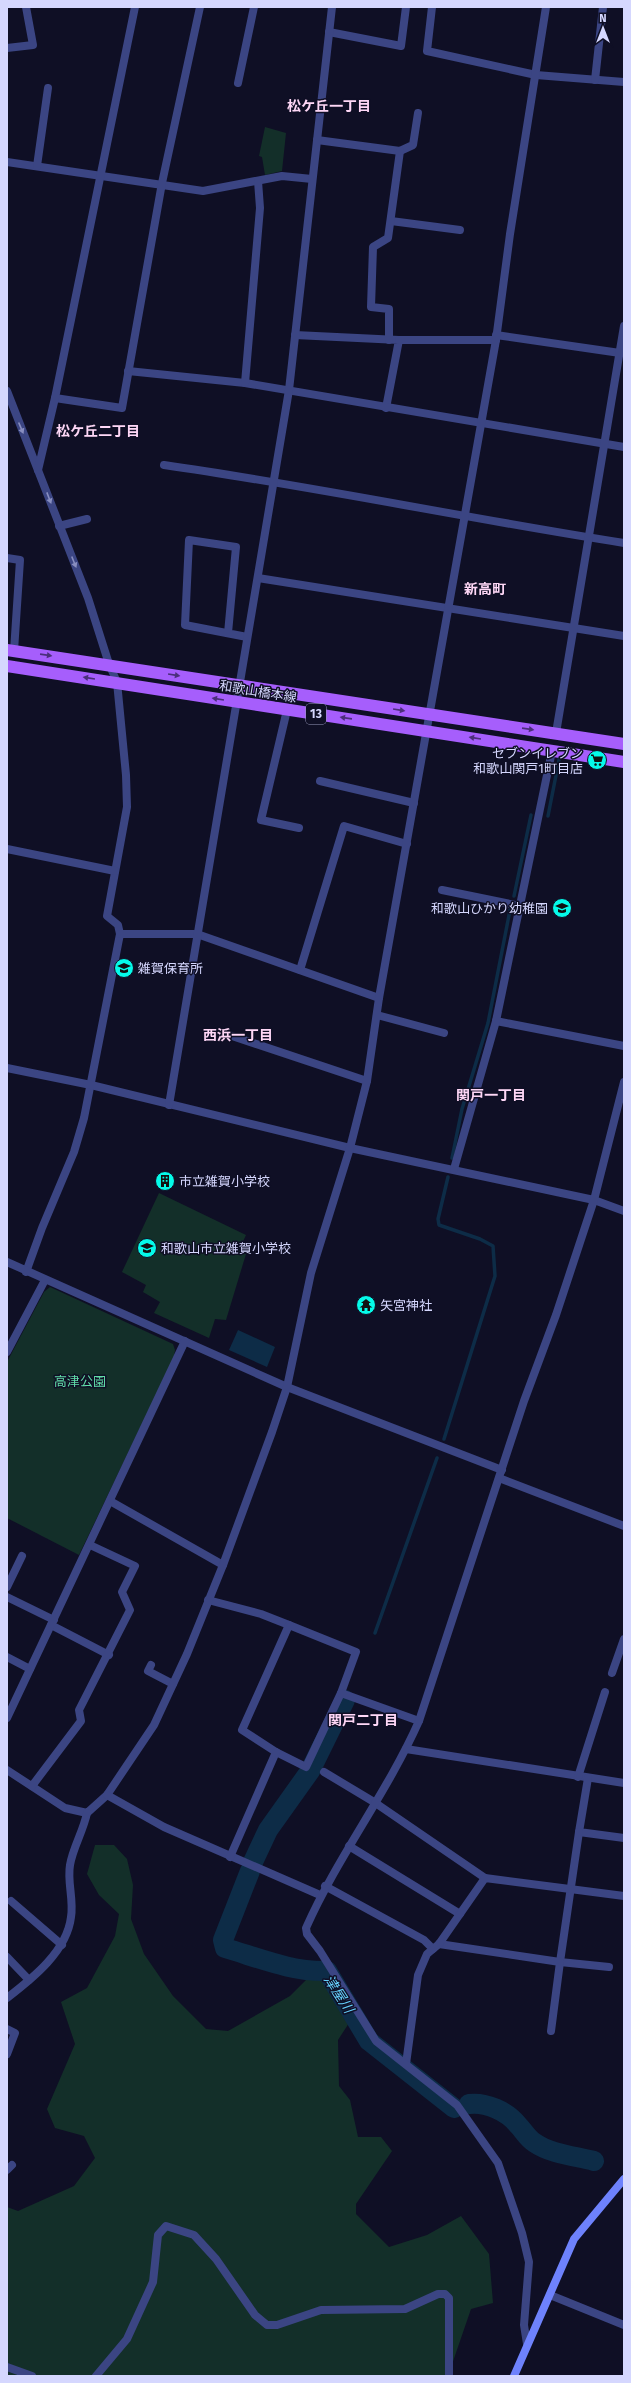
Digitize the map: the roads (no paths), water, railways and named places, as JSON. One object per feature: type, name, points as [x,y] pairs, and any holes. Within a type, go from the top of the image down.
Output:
[{"type":"main road","name":"和歌山橋本線","points":[[11,650],[624,744]]},
{"type":"main road","name":"和歌山橋本線","points":[[7,666],[117,682],[287,710],[427,730],[624,762]]},
{"type":"street","points":[[7,48],[33,45],[26,7]]},
{"type":"street","points":[[38,470],[55,398],[136,7]]},
{"type":"street","points":[[55,398],[122,408],[162,184],[200,7]]},
{"type":"street","points":[[238,83],[254,7]]},
{"type":"street","points":[[169,1105],[289,390],[332,7]]},
{"type":"street","points":[[330,32],[401,46],[406,7]]},
{"type":"street","points":[[432,7],[427,51],[536,75],[624,82]]},
{"type":"street","points":[[7,1998],[29,1980],[62,1945],[72,1916],[70,1868],[72,1852],[81,1836],[87,1813],[107,1795],[154,1725],[173,1684],[223,1565],[287,1387],[311,1273],[350,1148],[367,1081],[377,1015],[496,338],[510,234],[546,7]]},
{"type":"street","points":[[595,80],[603,7]]},
{"type":"street","points":[[37,166],[48,88]]},
{"type":"street","points":[[317,140],[400,151],[413,145],[418,113]]},
{"type":"street","points":[[389,340],[389,308],[371,307],[372,247],[388,238],[400,151]]},
{"type":"street","points":[[7,162],[203,191],[258,182],[282,176],[312,179]]},
{"type":"street","points":[[245,383],[260,208],[258,182]]},
{"type":"street","points":[[391,220],[460,230]]},
{"type":"street","points":[[556,733],[624,331]]},
{"type":"street","points":[[295,335],[389,340],[496,338],[620,353]]},
{"type":"street","points":[[386,408],[399,340]]},
{"type":"street","points":[[128,371],[245,383],[624,447]]},
{"type":"street","points":[[7,391],[88,598],[109,664],[117,682],[126,775],[127,807],[107,916],[118,925],[120,934],[91,1085],[74,1152],[42,1228],[26,1272]]},
{"type":"street","points":[[164,465],[274,481],[465,517],[624,543]]},
{"type":"street","points":[[60,526],[87,519]]},
{"type":"street","points":[[228,633],[236,547],[189,540],[185,626],[248,637]]},
{"type":"street","points":[[7,558],[20,560],[11,650]]},
{"type":"street","points":[[258,578],[624,636]]},
{"type":"street","points":[[287,710],[261,820],[299,828]]},
{"type":"street","points":[[454,1168],[496,1020],[552,750]]},
{"type":"street","points":[[320,781],[414,803]]},
{"type":"street","points":[[300,970],[344,826],[407,844]]},
{"type":"street","points":[[7,849],[115,871]]},
{"type":"street","points":[[442,890],[520,906]]},
{"type":"street","points":[[120,934],[197,934],[380,998]]},
{"type":"street","points":[[377,1015],[444,1033]]},
{"type":"street","points":[[496,1020],[624,1046]]},
{"type":"street","points":[[229,1035],[367,1081]]},
{"type":"street","points":[[7,1068],[91,1085],[350,1148],[454,1168],[594,1200],[624,1211]]},
{"type":"street","points":[[527,2344],[524,2325],[529,2262],[522,2233],[498,2163],[457,2105],[376,2041],[320,1951],[307,1934],[306,1928],[325,1886],[406,1750],[419,1721],[500,1474],[594,1200],[624,1082]]},
{"type":"street","points":[[7,1262],[26,1272],[287,1387],[624,1526]]},
{"type":"street","points":[[7,1352],[45,1280]]},
{"type":"street","points":[[7,1718],[90,1546],[185,1341]]},
{"type":"street","points":[[110,1501],[223,1565]]},
{"type":"street","points":[[32,1786],[81,1721],[79,1710],[109,1655],[130,1610],[122,1592],[135,1566],[90,1546]]},
{"type":"street","points":[[7,1587],[22,1556]]},
{"type":"street","points":[[7,1596],[109,1655]]},
{"type":"street","points":[[208,1600],[261,1614],[289,1625],[356,1652],[341,1693],[306,1767],[276,1752],[242,1730],[289,1625]]},
{"type":"street","points":[[612,1673],[624,1640]]},
{"type":"street","points":[[7,1657],[30,1669]]},
{"type":"street","points":[[151,1665],[148,1671],[173,1684]]},
{"type":"street","points":[[578,1777],[604,1692]]},
{"type":"street","points":[[341,1693],[419,1721]]},
{"type":"street","points":[[7,1697],[15,1701]]},
{"type":"street","points":[[406,1750],[624,1783]]},
{"type":"street","points":[[230,1857],[276,1752]]},
{"type":"street","points":[[7,1770],[65,1808],[87,1813]]},
{"type":"street","points":[[324,1772],[374,1802],[486,1878],[624,1896]]},
{"type":"street","points":[[551,2031],[588,1778]]},
{"type":"street","points":[[107,1795],[164,1827],[320,1896]]},
{"type":"street","points":[[579,1832],[624,1838]]},
{"type":"street","points":[[349,1846],[460,1914]]},
{"type":"street","points":[[406,2064],[418,1975],[427,1954],[436,1946],[486,1878]]},
{"type":"street","points":[[325,1886],[436,1946],[610,1967]]},
{"type":"street","points":[[11,1901],[62,1945]]},
{"type":"street","points":[[7,1957],[29,1980]]},
{"type":"street","points":[[7,2029],[15,2033],[7,2054]]},
{"type":"street","points":[[514,2376],[574,2239],[624,2179]]},
{"type":"street","points":[[96,2376],[127,2339],[153,2282],[158,2235],[166,2226],[194,2235],[216,2259],[255,2315],[267,2325],[277,2325],[321,2310],[405,2309],[438,2294],[445,2294],[449,2298],[449,2376]]},
{"type":"street","points":[[550,2295],[624,2325]]},
{"type":"street","points":[[7,2367],[32,2376]]},
{"type":"water","points":[[238,1330],[275,1347],[267,1367],[229,1350]]},
{"type":"waterway","points":[[548,816],[560,755]]},
{"type":"waterway","points":[[514,896],[531,815]]},
{"type":"waterway","points":[[452,1158],[462,1109],[488,1023],[510,910]]},
{"type":"waterway","points":[[444,1439],[495,1276],[493,1246],[480,1239],[439,1225],[438,1219],[448,1177]]},
{"type":"waterway","points":[[375,1633],[437,1458]]},
{"type":"waterway","name":"津屋川","points":[[253,1862],[268,1830],[310,1771],[345,1700]]},
{"type":"waterway","name":"津屋川","points":[[250,1871],[223,1940],[225,1948],[288,1967],[314,1971],[327,1971],[369,2041],[454,2108]]},
{"type":"waterway","name":"津屋川","points":[[469,2104],[482,2104],[496,2108],[513,2120],[530,2139],[541,2147],[594,2161]]},
{"type":"place","name":"セブンイレブン 和歌山関戸1町目店","points":[[597,760]]},
{"type":"place","name":"和歌山ひかり幼稚園","points":[[562,908]]},
{"type":"place","name":"雑賀保育所","points":[[124,968]]},
{"type":"place","name":"市立雑賀小学校","points":[[165,1181]]},
{"type":"place","name":"和歌山市立雑賀小学校","points":[[147,1248]]},
{"type":"place","name":"矢宮神社","points":[[366,1305]]},
{"type":"district","name":"松ケ丘一丁目","points":[[329,106]]},
{"type":"district","name":"松ケ丘二丁目","points":[[98,431]]},
{"type":"district","name":"新高町","points":[[485,589]]},
{"type":"district","name":"西浜一丁目","points":[[238,1035]]},
{"type":"district","name":"関戸一丁目","points":[[491,1095]]},
{"type":"district","name":"関戸二丁目","points":[[363,1720]]},
{"type":"park label","name":"高津公園","points":[[80,1381]]}]
